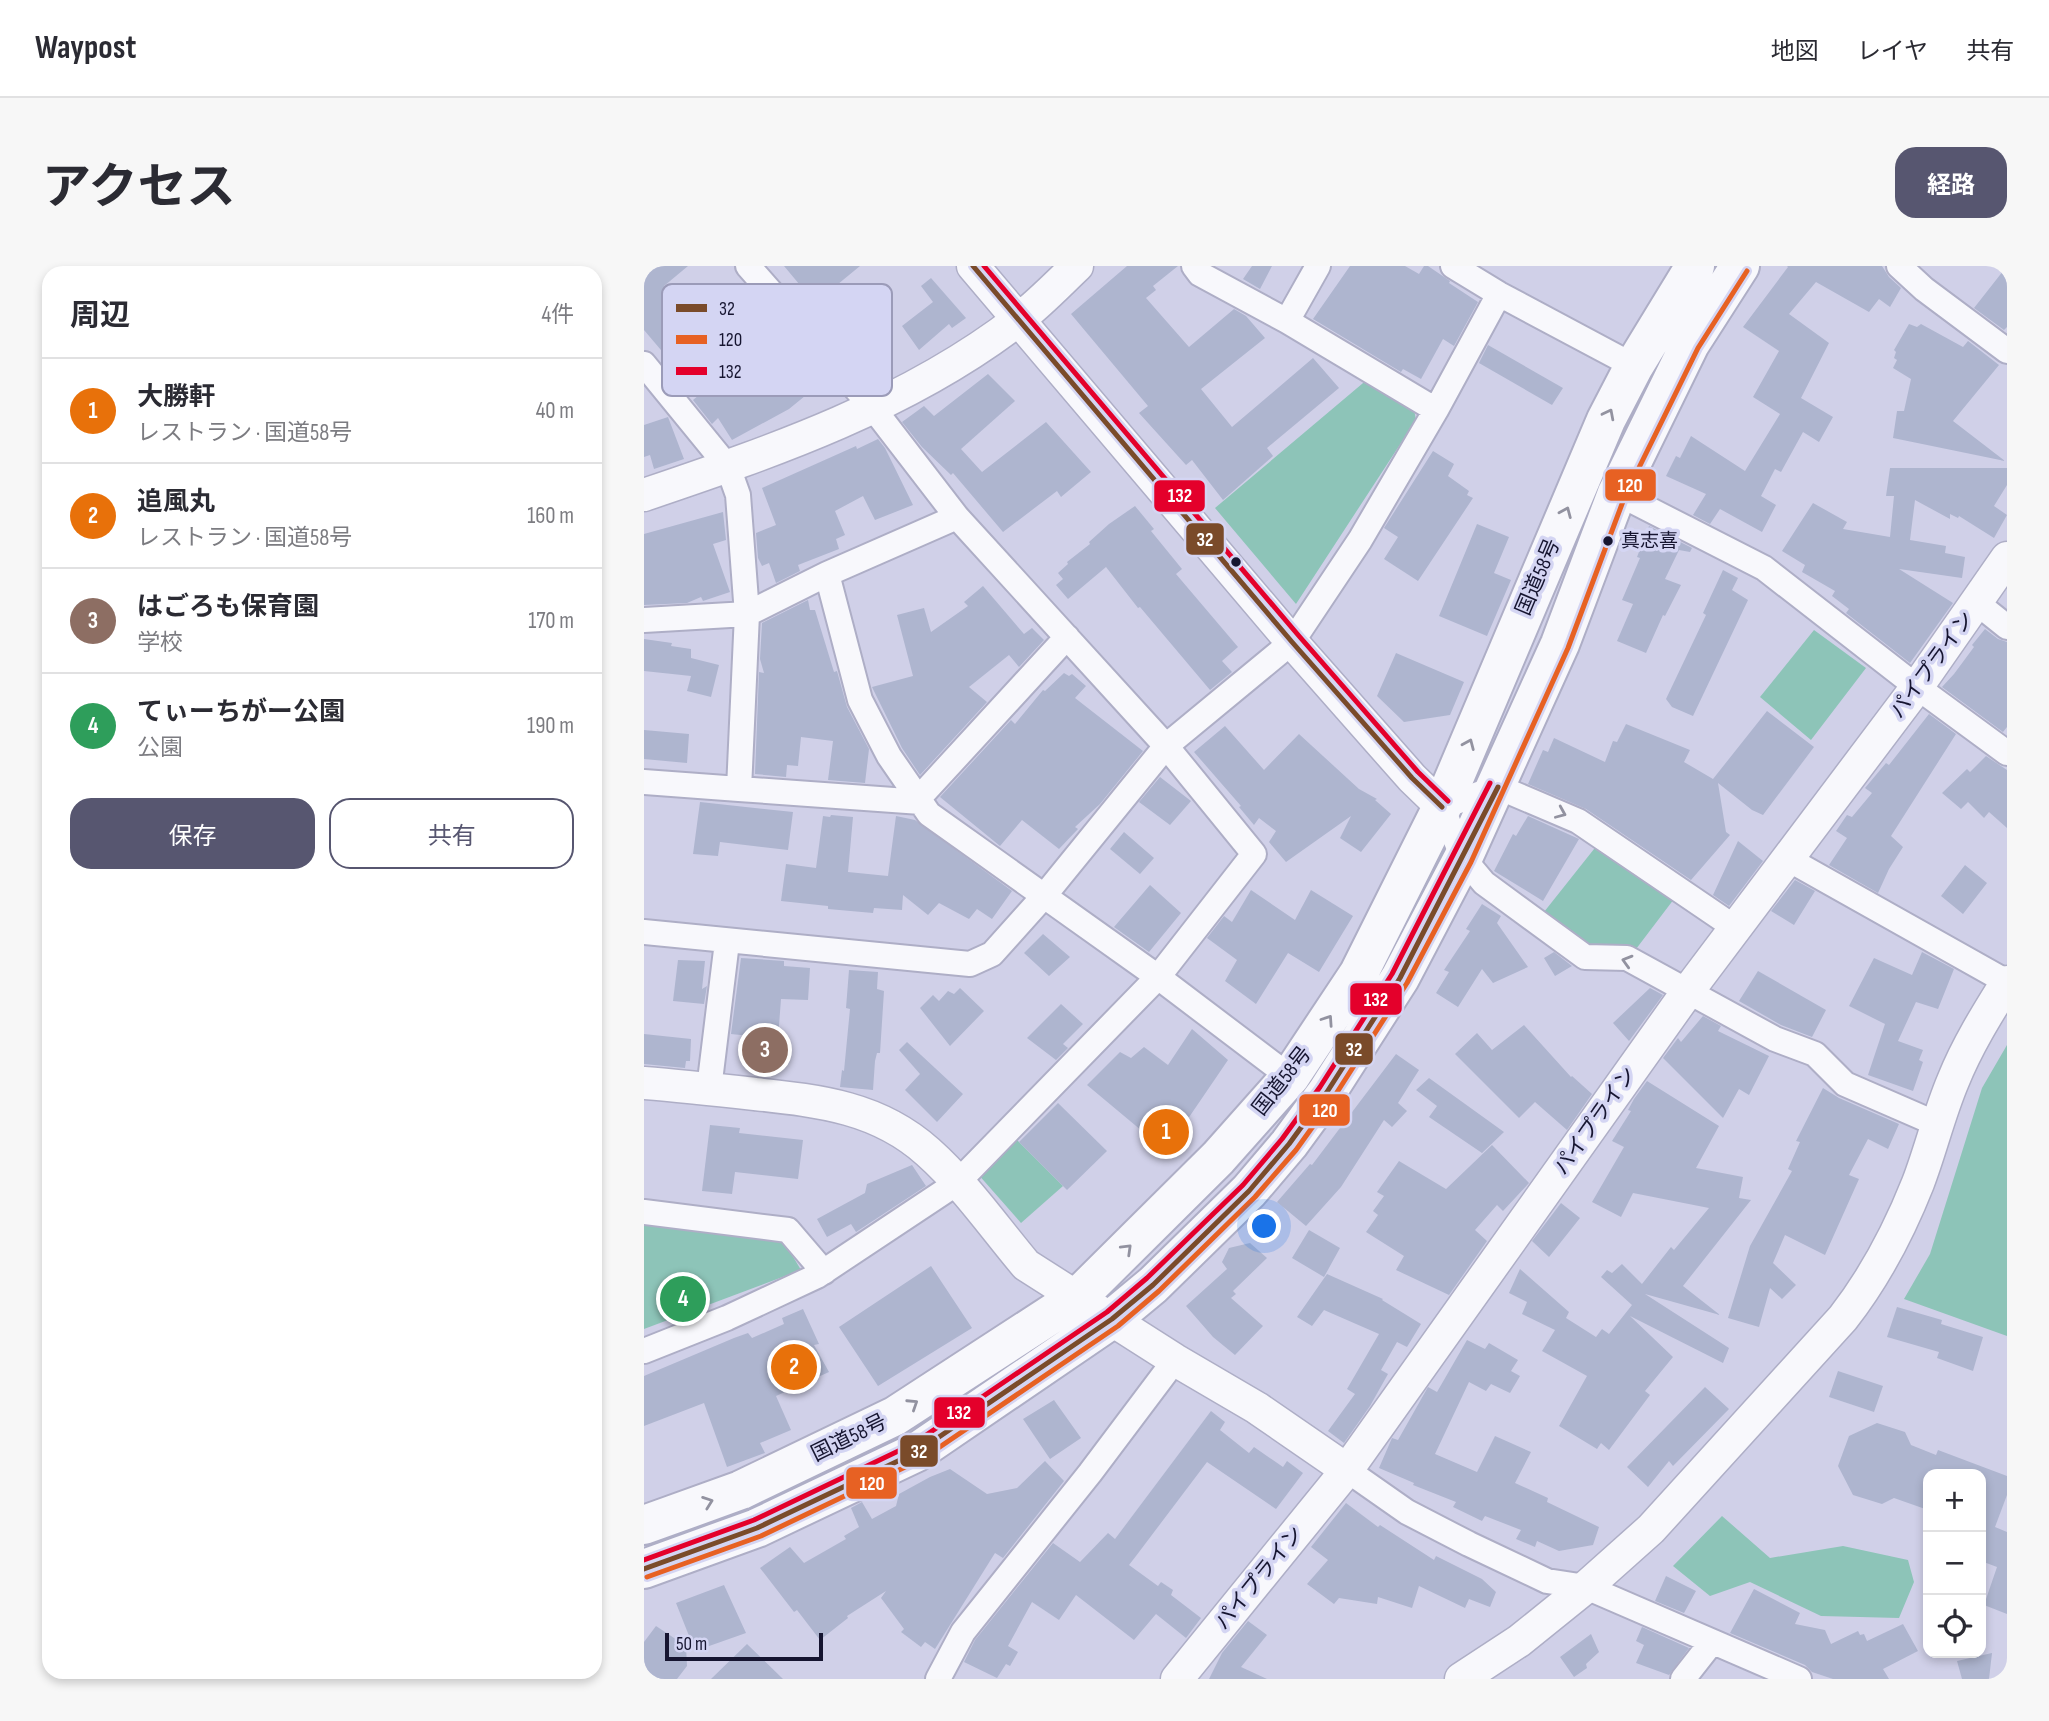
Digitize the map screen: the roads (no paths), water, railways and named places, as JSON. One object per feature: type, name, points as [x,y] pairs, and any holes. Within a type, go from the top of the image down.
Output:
[{"type":"highway","name":"国道58号","points":[[644,1525],[741,1490],[895,1416],[1078,1297],[1219,1158],[1290,1077],[1359,973],[1442,807],[1581,476],[1634,366],[1695,266]]},
{"type":"highway","name":"国道58号","points":[[644,1569],[757,1528],[917,1452],[1112,1319],[1153,1285],[1248,1191],[1289,1144],[1327,1092],[1400,978],[1464,858],[1560,644],[1618,493],[1690,345],[1740,266]]},
{"type":"street","points":[[748,266],[764,284]]},
{"type":"street","points":[[973,266],[1292,642],[1406,772],[1442,807],[1464,858],[1484,883],[1585,957],[1627,958],[1775,1039],[1815,1054],[1845,1084],[1937,1124]]},
{"type":"street","points":[[644,495],[808,437],[873,408],[971,352],[1019,319],[1077,266]]},
{"type":"street","points":[[1194,266],[1200,274],[1287,321],[1436,410]]},
{"type":"street","points":[[1287,321],[1318,266]]},
{"type":"street","points":[[1453,266],[1499,294],[1634,366]]},
{"type":"street","points":[[1899,266],[1924,289],[2007,351]]},
{"type":"street","points":[[644,932],[970,964],[992,954],[1044,896],[1166,746],[1292,642],[1360,540],[1436,410],[1499,294]]},
{"type":"street","points":[[644,364],[662,386]]},
{"type":"street","points":[[670,396],[728,467],[738,495],[747,614],[739,789]]},
{"type":"street","points":[[644,1351],[727,1318],[824,1272],[957,1183],[1158,977],[1254,854],[1166,746],[957,517],[862,396]]},
{"type":"street","points":[[1618,493],[1764,568],[1917,687],[2007,752]]},
{"type":"street","points":[[644,620],[747,614],[827,574],[957,517]]},
{"type":"street","name":"パイプライン","points":[[1177,1679],[1346,1470],[1734,927],[1917,687],[2007,558]]},
{"type":"street","points":[[827,574],[860,700],[889,756],[929,814],[1158,977],[1290,1077]]},
{"type":"street","points":[[1977,603],[2007,627]]},
{"type":"street","points":[[920,800],[1067,637]]},
{"type":"street","points":[[644,782],[920,800]]},
{"type":"street","points":[[1442,807],[1498,787],[1578,821],[1734,927]]},
{"type":"street","points":[[1461,1679],[1519,1641],[1587,1587],[1641,1538],[1676,1503],[1843,1318],[1865,1289],[1902,1219],[1918,1182],[1953,1081],[1970,1044],[2007,982],[1788,859]]},
{"type":"street","points":[[709,1089],[727,942]]},
{"type":"street","points":[[644,1083],[840,1105],[873,1117],[903,1133],[928,1152],[1026,1265],[1175,1360],[1257,1408],[1407,1512],[1469,1545],[1547,1581],[1587,1587],[1799,1679]]},
{"type":"street","points":[[644,1212],[788,1230],[824,1272]]},
{"type":"street","points":[[938,1679],[963,1632],[1090,1473],[1175,1360]]},
{"type":"street","points":[[1683,1679],[1712,1642]]},
{"type":"place","name":"真志喜","points":[[1608,541]]},
{"type":"place","name":"はごろも保育園","points":[[765,1050]]},
{"type":"place","name":"大勝軒","points":[[1166,1132]]},
{"type":"place","name":"てぃーちがー公園","points":[[683,1299]]},
{"type":"place","name":"追風丸","points":[[794,1367]]}]
